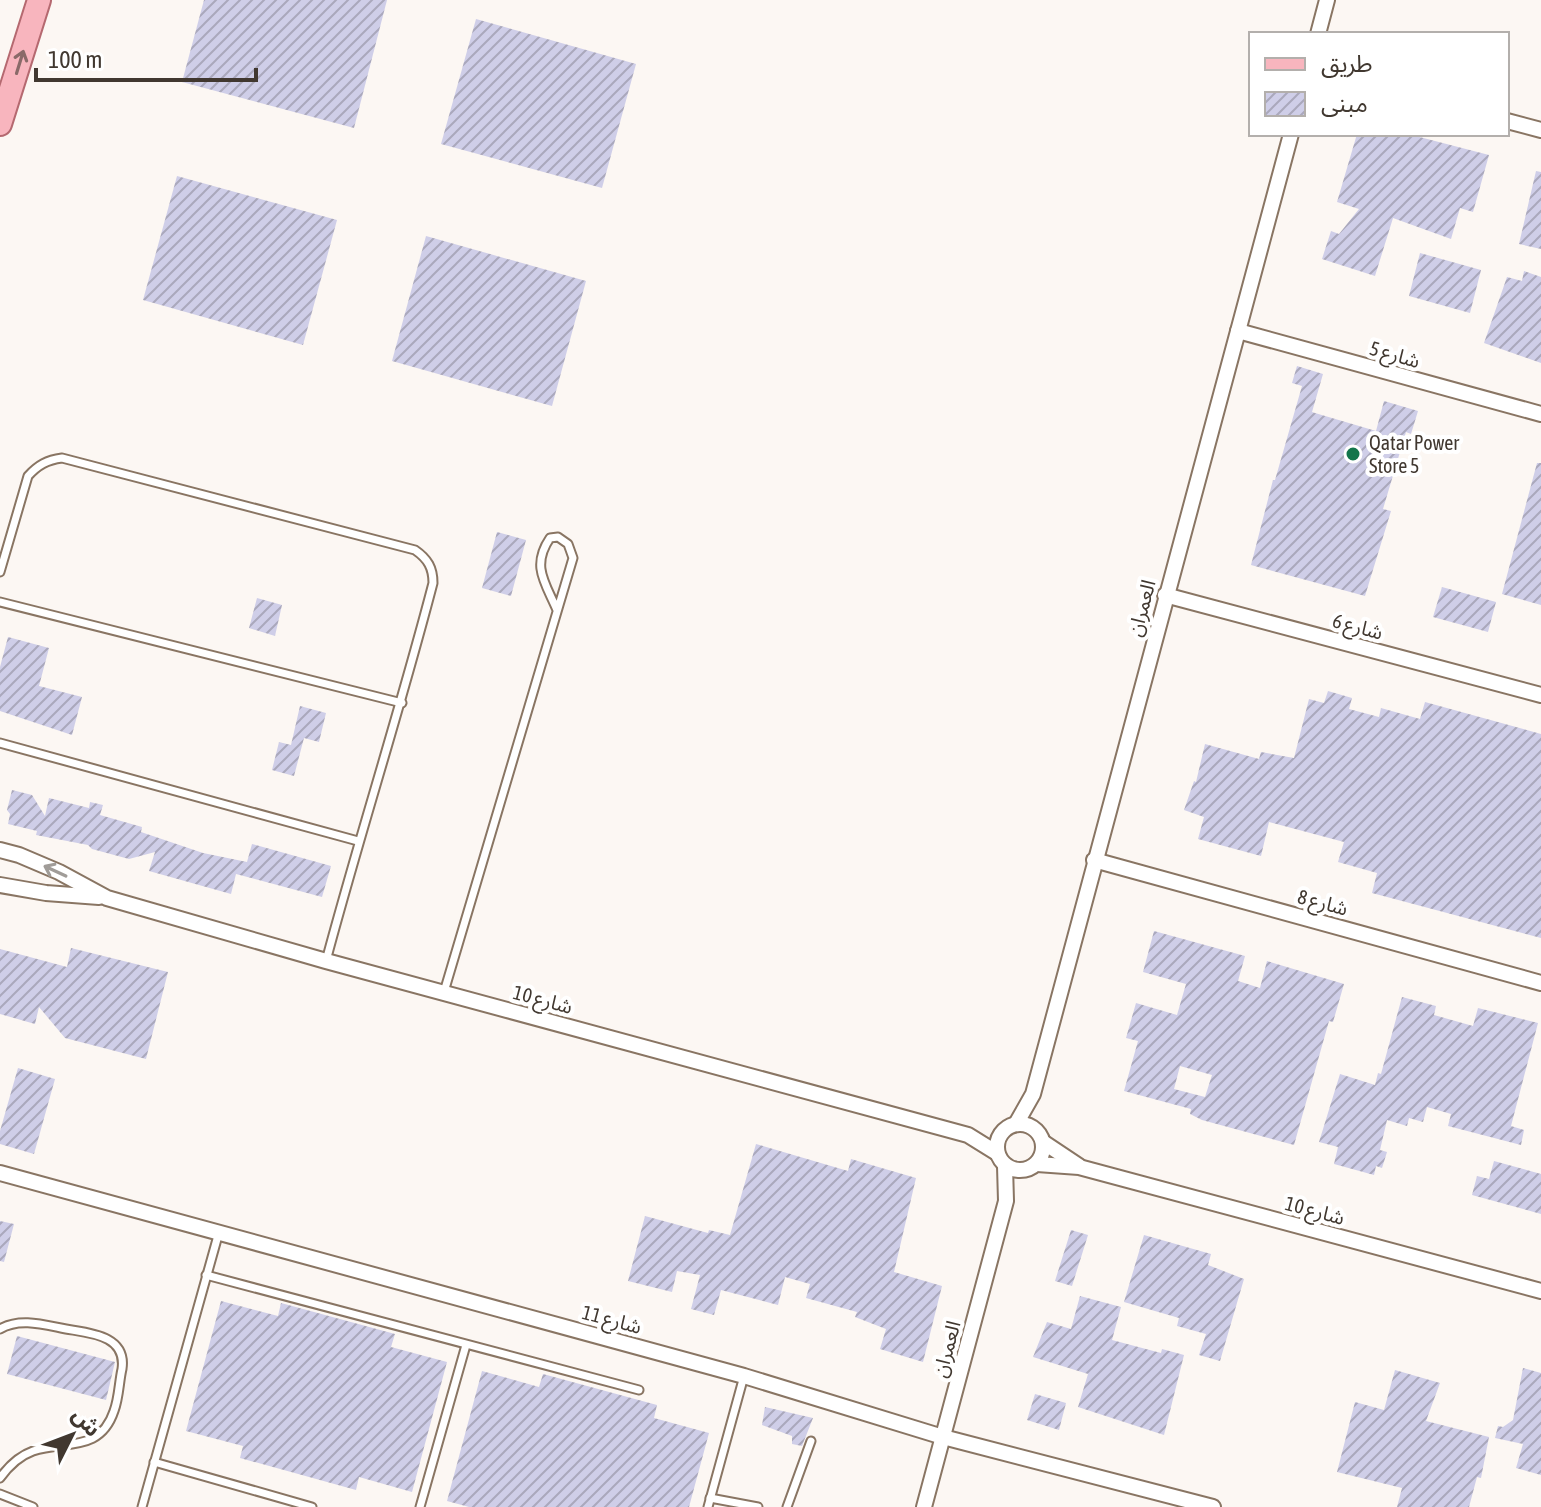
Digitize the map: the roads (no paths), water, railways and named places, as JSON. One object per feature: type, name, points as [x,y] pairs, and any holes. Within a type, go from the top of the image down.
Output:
[{"type":"main road","points":[[0,124],[39,0]]},
{"type":"street","points":[[1319,32],[1327,0]]},
{"type":"street","points":[[1509,122],[1541,130]]},
{"type":"street","name":"العمران","points":[[1010,1127],[1033,1094],[1290,136]]},
{"type":"street","name":"شارع 5","points":[[1238,331],[1541,414]]},
{"type":"street","name":"شارع 6","points":[[1165,595],[1541,695]]},
{"type":"street","name":"شارع 10","points":[[0,850],[32,861],[107,898],[326,961],[968,1135],[1001,1160]]},
{"type":"street","name":"شارع 8","points":[[1094,860],[1541,983]]},
{"type":"street","name":"شارع 10","points":[[0,885],[107,898]]},
{"type":"street","name":"العمران","points":[[1033,1094],[1040,1137]]},
{"type":"street","points":[[1024,1124],[1040,1137],[1043,1154],[1032,1167],[1011,1170],[1001,1160],[996,1145],[1010,1127],[1024,1124]]},
{"type":"street","name":"شارع 10","points":[[968,1135],[1010,1127]]},
{"type":"street","name":"شارع 10","points":[[1040,1137],[1079,1167]]},
{"type":"street","name":"العمران","points":[[924,1507],[1006,1201],[1001,1160]]},
{"type":"street","name":"العمران","points":[[1006,1201],[1032,1167]]},
{"type":"street","name":"شارع 10","points":[[1032,1167],[1079,1167],[1541,1291]]},
{"type":"street","name":"شارع 11","points":[[0,1173],[744,1376],[943,1437],[1213,1507]]},
{"type":"lane","points":[[0,572],[28,476],[37,466],[62,458],[415,550],[430,564],[433,583],[402,703],[358,841],[326,961]]},
{"type":"lane","points":[[444,992],[573,558],[568,544],[558,537],[550,538],[542,551],[539,567],[557,610]]},
{"type":"lane","points":[[0,602],[402,703]]},
{"type":"lane","points":[[0,743],[358,841]]},
{"type":"lane","points":[[142,1507],[219,1232]]},
{"type":"lane","points":[[206,1275],[639,1390]]},
{"type":"lane","points":[[0,1329],[6,1325],[30,1322],[104,1335],[117,1345],[123,1362],[114,1412],[101,1433],[84,1444],[53,1446],[29,1452],[9,1466],[0,1478]]},
{"type":"lane","points":[[420,1507],[466,1345]]},
{"type":"lane","points":[[708,1507],[744,1376]]},
{"type":"lane","points":[[787,1507],[811,1441]]},
{"type":"lane","points":[[154,1462],[312,1507]]},
{"type":"lane","points":[[0,1494],[33,1507]]},
{"type":"lane","points":[[710,1498],[758,1507]]},
{"type":"place","name":"Qatar Power Store 5","points":[[1353,454]]}]
